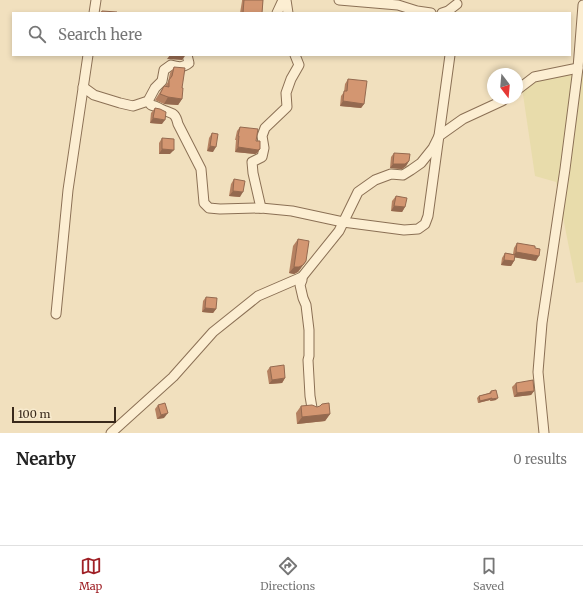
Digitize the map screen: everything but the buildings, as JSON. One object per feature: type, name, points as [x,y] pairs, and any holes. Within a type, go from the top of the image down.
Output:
[{"type":"street","points":[[94,12],[96,0]]},
{"type":"street","points":[[278,12],[285,0]]},
{"type":"street","points":[[285,0],[288,12]]},
{"type":"street","points":[[339,0],[398,5],[424,12]]},
{"type":"street","points":[[544,433],[540,406],[538,372],[541,338],[578,68],[583,5]]},
{"type":"street","points":[[444,12],[456,6]]},
{"type":"street","points":[[56,314],[68,190],[88,56]]},
{"type":"street","points":[[83,87],[94,95],[133,106],[148,100],[155,88],[162,81],[164,70],[170,66],[185,66],[189,63],[187,56]]},
{"type":"street","points":[[261,208],[252,162],[262,157],[264,148],[262,136],[265,128],[287,106],[286,93],[291,79],[299,65],[295,56]]},
{"type":"street","points":[[148,100],[152,105],[173,113],[177,118],[178,124],[201,169],[204,203],[209,208],[261,208],[292,211],[343,222],[404,230],[418,229],[425,224],[428,216],[450,56]]},
{"type":"street","points":[[523,85],[534,77],[578,68]]},
{"type":"street","points":[[312,408],[308,360],[308,321],[306,305],[300,285],[302,277],[338,231],[358,192],[375,180],[391,174],[403,175],[411,170],[421,163],[433,148],[439,136],[463,118],[495,104]]},
{"type":"street","points":[[111,433],[173,377],[213,332],[258,296],[302,277]]},
{"type":"shaded area","points":[[583,70],[583,282],[576,283],[556,182],[535,176],[523,95],[523,81]]}]
